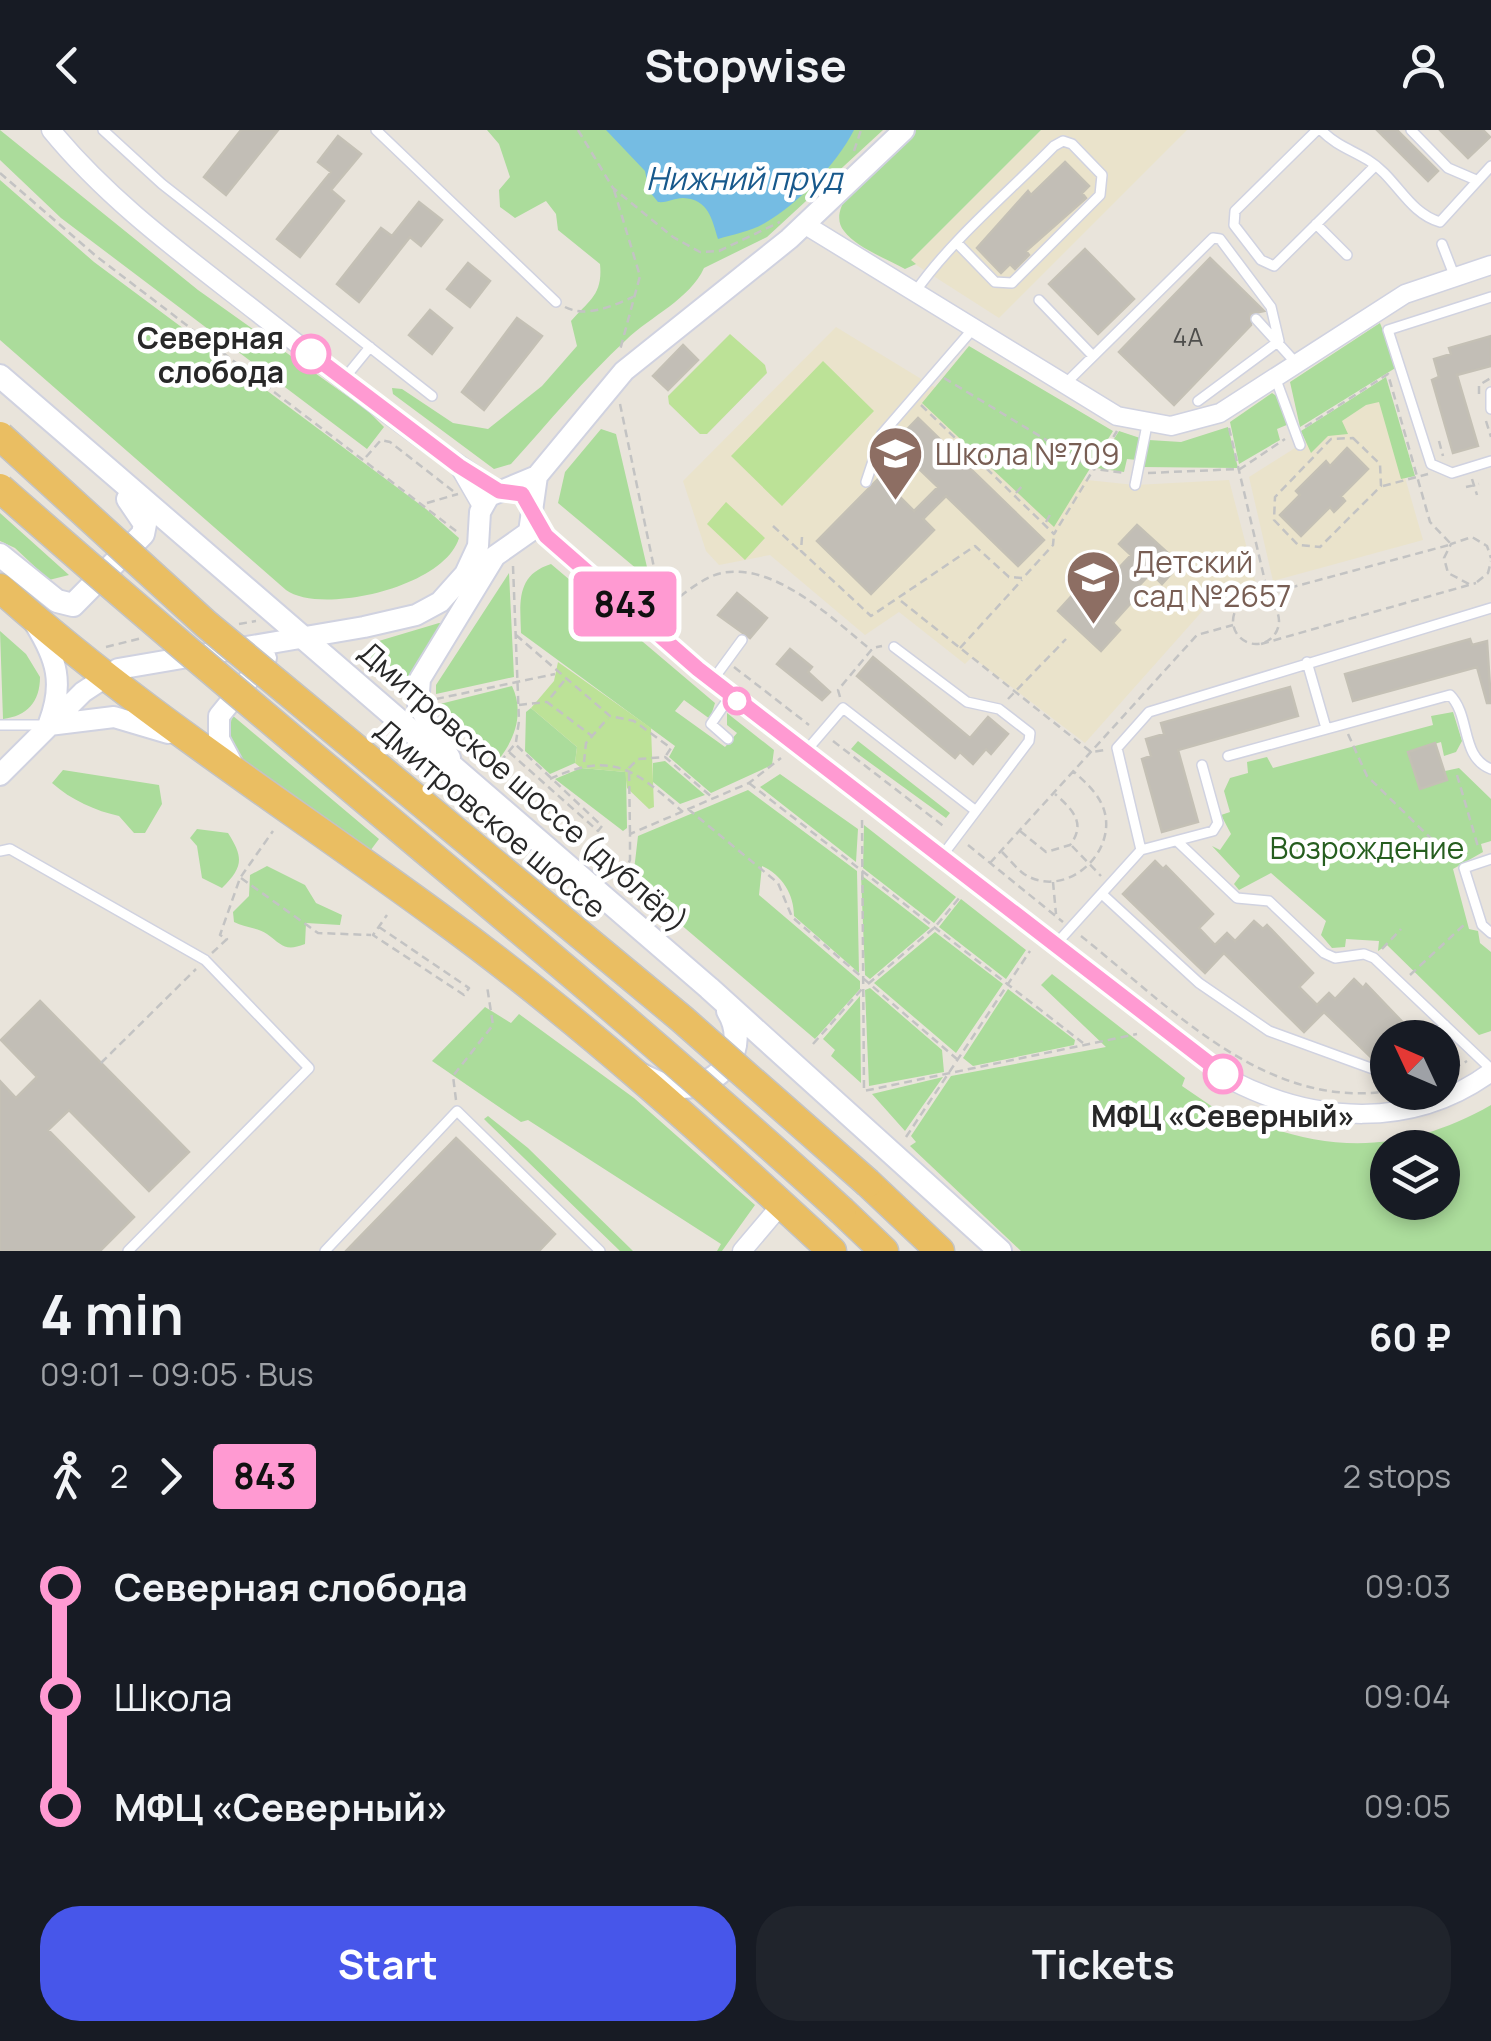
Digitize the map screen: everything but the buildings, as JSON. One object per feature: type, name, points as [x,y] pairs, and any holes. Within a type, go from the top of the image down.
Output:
[{"type":"highway","name":"Дмитровское шоссе","points":[[0,436],[206,624],[682,1019],[940,1251]]},
{"type":"highway","points":[[0,488],[230,691],[657,1048],[884,1251]]},
{"type":"highway","points":[[0,588],[105,676],[198,746],[458,930],[634,1072],[832,1251]]},
{"type":"main road","name":"Дмитровское шоссе (дублёр)","points":[[0,376],[708,988],[1000,1251]]},
{"type":"main road","points":[[0,555],[57,602],[73,604],[83,599],[143,534],[146,524],[102,467]]},
{"type":"main road","points":[[634,1072],[680,1087],[706,1082],[726,1068],[736,1048],[738,1029],[708,988]]},
{"type":"street","points":[[51,130],[111,196],[343,380],[459,466],[504,490],[522,494],[527,533],[804,753],[1218,1071],[1280,1104],[1326,1114],[1396,1112],[1451,1096],[1491,1070]]},
{"type":"street","points":[[476,505],[537,476],[624,371],[797,218],[904,130]]},
{"type":"street","points":[[797,218],[1064,385],[1117,416],[1146,425],[1171,426],[1275,377],[1379,309],[1432,282],[1491,265]]},
{"type":"street","points":[[459,466],[489,537],[527,533]]},
{"type":"street","points":[[462,776],[425,720],[416,694],[420,679],[495,556],[527,533],[537,476]]},
{"type":"street","points":[[0,775],[105,676],[138,664],[399,620],[430,610],[464,574],[478,546],[476,505]]},
{"type":"street","points":[[28,613],[56,660],[60,682],[49,725]]},
{"type":"street","points":[[245,780],[226,757],[217,727],[219,716],[226,702],[281,641]]},
{"type":"street","points":[[49,725],[114,717],[139,721],[198,746]]},
{"type":"street","points":[[742,1251],[781,1205]]},
{"type":"lane","points":[[103,130],[162,184],[432,396]]},
{"type":"lane","points":[[376,130],[556,302]]},
{"type":"lane","points":[[1374,166],[1274,266],[1261,260],[1234,224],[1235,211],[1319,130],[1341,150],[1374,166],[1426,218],[1440,222],[1491,166]]},
{"type":"lane","points":[[1411,130],[1448,168],[1476,180]]},
{"type":"lane","points":[[914,294],[957,244],[1063,141],[1072,144],[1102,175],[1100,196],[1012,282],[995,282],[957,244]]},
{"type":"lane","points":[[1316,224],[1347,254]]},
{"type":"lane","points":[[1064,385],[1212,238],[1220,239],[1271,306],[1278,340]]},
{"type":"lane","points":[[1442,244],[1454,275]]},
{"type":"lane","points":[[1388,330],[1491,298]]},
{"type":"lane","points":[[1038,300],[1094,356]]},
{"type":"lane","points":[[1379,309],[1426,458],[1438,469],[1452,473],[1491,461]]},
{"type":"lane","points":[[1256,319],[1296,364]]},
{"type":"lane","points":[[866,482],[882,434],[972,330]]},
{"type":"lane","points":[[1189,389],[1202,410],[1278,340]]},
{"type":"lane","points":[[343,380],[370,347]]},
{"type":"lane","points":[[1275,377],[1300,445]]},
{"type":"lane","points":[[1491,392],[1491,409]]},
{"type":"lane","points":[[1135,485],[1146,425]]},
{"type":"lane","points":[[1142,850],[1116,748],[1158,706],[1491,608]]},
{"type":"lane","points":[[712,680],[742,640]]},
{"type":"lane","points":[[894,647],[966,702],[999,709],[1030,733],[942,856]]},
{"type":"lane","points":[[1307,662],[1326,728]]},
{"type":"lane","points":[[728,739],[711,724],[731,695]]},
{"type":"lane","points":[[1228,756],[1450,695],[1459,705],[1474,758],[1491,769]]},
{"type":"lane","points":[[804,753],[843,708],[976,811]]},
{"type":"lane","points":[[0,726],[49,725]]},
{"type":"lane","points":[[1054,946],[1142,850],[1205,836],[1218,823],[1202,765]]},
{"type":"lane","points":[[1178,842],[1236,898],[1270,901],[1324,953],[1336,958],[1364,954],[1374,958],[1441,1020]]},
{"type":"lane","points":[[0,851],[10,849],[205,960],[309,1068],[128,1251]]},
{"type":"lane","points":[[1487,861],[1464,868],[1482,926],[1491,933]]},
{"type":"lane","points":[[1102,894],[1199,984],[1269,1031],[1370,1068]]},
{"type":"lane","points":[[1460,1039],[1491,1070]]},
{"type":"lane","points":[[325,1251],[458,1111],[592,1248]]},
{"type":"path","points":[[578,130],[614,188],[640,276],[618,356]]},
{"type":"path","points":[[852,156],[861,130]]},
{"type":"path","points":[[0,172],[96,256],[426,504],[469,541]]},
{"type":"path","points":[[614,188],[673,237],[700,252],[720,251],[797,218]]},
{"type":"path","points":[[556,302],[576,313],[607,308],[634,297]]},
{"type":"path","points":[[1388,374],[1430,522],[1451,544]]},
{"type":"path","points":[[618,398],[663,611],[715,575],[738,572],[786,586],[871,650]]},
{"type":"path","points":[[914,398],[1054,534]]},
{"type":"path","points":[[1227,422],[1264,596],[1278,613],[1275,636]]},
{"type":"path","points":[[959,649],[1054,545],[1054,534],[1118,430]]},
{"type":"path","points":[[1381,486],[1380,464],[1354,438],[1331,439],[1275,497],[1274,520],[1298,545],[1320,547],[1381,486],[1418,480],[1438,469]]},
{"type":"path","points":[[365,458],[381,440],[390,442],[476,505]]},
{"type":"path","points":[[1439,441],[1443,458],[1453,464]]},
{"type":"path","points":[[979,460],[988,449]]},
{"type":"path","points":[[1468,468],[1477,494]]},
{"type":"path","points":[[1466,488],[1479,484]]},
{"type":"path","points":[[1015,494],[1023,486]]},
{"type":"path","points":[[426,504],[456,494]]},
{"type":"path","points":[[1045,523],[1051,513]]},
{"type":"path","points":[[773,526],[871,616],[975,546],[1019,585]]},
{"type":"path","points":[[500,762],[515,744],[519,705],[516,635],[527,533]]},
{"type":"path","points":[[1482,542],[1491,535]]},
{"type":"path","points":[[801,551],[802,537]]},
{"type":"path","points":[[1464,537],[1482,542],[1491,559],[1488,573],[1476,583],[1261,644],[1245,642],[1233,625],[1236,609],[1252,598],[1264,596],[1451,544],[1464,537]]},
{"type":"path","points":[[1451,544],[1444,558],[1448,573],[1460,583],[1476,583]]},
{"type":"path","points":[[1009,578],[1022,578]]},
{"type":"path","points":[[900,599],[1091,752],[1116,748]]},
{"type":"path","points":[[989,864],[1197,635],[1233,625]]},
{"type":"path","points":[[516,635],[556,665],[557,674],[610,716],[634,720],[671,748],[665,757]]},
{"type":"path","points":[[1261,644],[1275,636],[1284,638]]},
{"type":"path","points":[[1006,701],[1066,639]]},
{"type":"path","points":[[368,645],[370,662],[407,692]]},
{"type":"path","points":[[843,708],[838,690],[871,650],[894,647]]},
{"type":"path","points":[[733,666],[809,724]]},
{"type":"path","points":[[428,701],[557,674]]},
{"type":"path","points":[[547,702],[565,680]]},
{"type":"path","points":[[519,705],[547,702],[592,736]]},
{"type":"path","points":[[584,763],[586,743],[610,716]]},
{"type":"path","points":[[1343,724],[1367,776],[1464,868]]},
{"type":"path","points":[[828,737],[1238,1058],[1314,1088],[1370,1090]]},
{"type":"path","points":[[509,752],[598,831],[602,826],[515,744]]},
{"type":"path","points":[[623,874],[630,860],[630,768],[638,760],[665,757],[713,798]]},
{"type":"path","points":[[630,834],[749,783],[782,758]]},
{"type":"path","points":[[549,779],[584,763],[630,768],[778,884],[792,917],[958,1060]]},
{"type":"path","points":[[1000,851],[1024,873],[1052,880],[1067,878],[1090,864],[1104,844],[1106,816],[1096,792],[1073,771]]},
{"type":"path","points":[[1457,775],[1487,861]]},
{"type":"path","points":[[749,783],[1086,1045]]},
{"type":"path","points":[[1054,792],[1078,819],[1070,845]]},
{"type":"path","points":[[862,820],[864,1091],[1138,1034]]},
{"type":"path","points":[[1020,830],[1046,852],[1070,845]]},
{"type":"path","points":[[101,1062],[227,939],[220,935],[240,878],[272,831]]},
{"type":"path","points":[[1070,845],[1110,884]]},
{"type":"path","points":[[1436,858],[1443,850]]},
{"type":"path","points":[[240,878],[318,933],[373,935],[464,994],[469,988],[379,927]]},
{"type":"path","points":[[1052,880],[1056,916]]},
{"type":"path","points":[[813,1044],[868,984],[935,928],[960,897]]},
{"type":"path","points":[[373,935],[387,915]]},
{"type":"path","points":[[1414,971],[1459,926],[1470,922]]},
{"type":"path","points":[[1374,958],[1402,929]]},
{"type":"path","points":[[906,1138],[1030,951]]},
{"type":"path","points":[[458,1111],[453,1076],[493,1025],[488,986]]},
{"type":"path","points":[[1460,1065],[1464,1063]]},
{"type":"shaded area","points":[[1041,130],[1187,130],[999,318],[910,261]]},
{"type":"shaded area","name":"Школа №709","points":[[836,327],[1087,480],[1135,485],[1229,480],[1257,587],[1214,598],[1085,743],[972,657],[965,664],[899,612],[865,635],[770,555],[719,565],[706,551],[683,481]]},
{"type":"shaded area","points":[[1381,394],[1423,540],[1273,581],[1249,477]]},
{"type":"green space","points":[[0,130],[198,290],[367,410],[384,427],[367,449],[61,218],[0,160]]},
{"type":"green space","points":[[487,130],[883,130],[767,237],[704,268],[680,298],[636,331],[596,370],[511,464],[494,469],[393,394],[392,388],[402,389],[453,423],[488,429],[542,386],[577,346],[571,321],[593,296],[599,283],[600,264],[558,230],[556,214],[546,201],[515,218],[500,207],[499,190],[510,177],[499,144]]},
{"type":"green space","points":[[915,130],[1041,130],[911,260],[916,264],[905,269],[856,243],[839,219],[850,192]]},
{"type":"green space","points":[[0,180],[94,262],[426,509],[459,538],[449,556],[407,583],[352,598],[303,597],[286,590],[0,340]]},
{"type":"green space","points":[[1380,323],[1397,367],[1300,427],[1290,382]]},
{"type":"green space","points":[[730,334],[765,365],[767,373],[707,434],[700,434],[669,404],[668,396]]},
{"type":"green space","points":[[969,346],[1113,431],[1054,527],[922,403]]},
{"type":"green space","points":[[823,361],[874,411],[782,506],[731,456]]},
{"type":"green space","points":[[1386,377],[1415,476],[1401,479],[1379,402],[1366,405],[1342,421],[1348,434],[1328,436],[1311,453],[1301,431]]},
{"type":"green space","points":[[1272,393],[1281,399],[1289,424],[1277,429],[1280,440],[1239,464],[1230,422]]},
{"type":"green space","points":[[1228,427],[1238,468],[1142,467],[1149,440],[1181,442]]},
{"type":"green space","points":[[601,429],[616,434],[650,580],[558,503],[565,472]]},
{"type":"green space","points":[[1119,431],[1140,438],[1137,460],[1127,459],[1124,472],[1096,468]]},
{"type":"green space","points":[[726,502],[765,538],[745,560],[707,524]]},
{"type":"green space","points":[[0,513],[69,575],[49,580],[15,548],[0,541]]},
{"type":"green space","points":[[551,564],[715,703],[710,719],[684,700],[675,711],[725,747],[737,733],[727,725],[727,713],[774,750],[772,765],[711,793],[669,757],[675,746],[521,633],[522,591],[531,575]]},
{"type":"green space","points":[[509,573],[514,677],[436,694],[436,685]]},
{"type":"green space","points":[[447,624],[406,685],[371,659],[372,643]]},
{"type":"green space","points":[[0,631],[26,654],[40,677],[38,694],[31,706],[19,715],[3,719]]},
{"type":"green space","points":[[558,662],[651,728],[654,807],[649,809],[627,788],[625,772],[581,768],[575,763],[577,747],[531,708],[554,681]]},
{"type":"green space","points":[[512,686],[516,695],[516,724],[499,759],[491,760],[432,706]]},
{"type":"green space","points":[[531,708],[577,747],[575,763],[550,774],[525,751],[526,712]]},
{"type":"green space","name":"Возрождение","points":[[1453,712],[1462,741],[1456,752],[1444,756],[1441,742],[1408,752],[1420,789],[1447,780],[1445,771],[1459,768],[1491,799],[1491,841],[1481,844],[1483,852],[1453,869],[1469,929],[1478,931],[1480,943],[1491,952],[1491,1031],[1479,1035],[1387,945],[1378,951],[1379,941],[1346,939],[1345,947],[1332,948],[1321,935],[1326,921],[1271,873],[1239,890],[1234,884],[1240,876],[1212,846],[1220,850],[1231,834],[1221,815],[1230,812],[1224,791],[1230,778],[1248,773],[1247,762],[1267,757],[1273,768],[1433,725],[1431,716]]},
{"type":"green space","points":[[232,715],[379,839],[367,855],[240,761],[229,737]]},
{"type":"green space","points":[[858,741],[950,813],[946,818],[851,749]]},
{"type":"green space","points":[[665,761],[705,795],[680,804],[653,782],[653,763]]},
{"type":"green space","points":[[581,768],[626,772],[627,828],[623,831],[555,779]]},
{"type":"green space","points":[[63,770],[159,785],[162,804],[145,833],[134,833],[119,816],[84,804],[52,783]]},
{"type":"green space","points":[[780,774],[858,829],[856,862],[760,787]]},
{"type":"green space","points":[[748,790],[857,871],[859,973],[794,916],[786,886],[762,866],[759,895],[860,981],[860,989],[815,1039],[659,906],[633,879],[638,836]]},
{"type":"green space","points":[[864,825],[956,897],[934,923],[863,868]]},
{"type":"green space","points":[[197,829],[228,833],[237,849],[237,868],[222,888],[202,878],[197,846],[190,838]]},
{"type":"green space","points":[[267,866],[305,885],[316,903],[342,915],[340,925],[306,923],[305,944],[288,947],[263,932],[234,922],[233,912],[249,896],[250,875]]},
{"type":"green space","points":[[861,875],[930,928],[870,979],[865,975]]},
{"type":"green space","points":[[961,899],[1026,950],[1006,979],[939,927]]},
{"type":"green space","points":[[935,932],[1003,984],[956,1053],[874,983]]},
{"type":"green space","points":[[1052,974],[1185,1078],[1182,1086],[1223,1114],[1230,1110],[1296,1135],[1370,1142],[1370,1220],[1460,1220],[1460,1130],[1434,1130],[1491,1105],[1491,1251],[1021,1251],[910,1146],[916,1142],[911,1136],[951,1076],[1106,1047],[1041,985]]},
{"type":"green space","points":[[870,988],[942,1050],[944,1072],[869,1086],[865,990]]},
{"type":"green space","points":[[1008,989],[1075,1040],[1074,1045],[973,1066],[963,1058]]},
{"type":"green space","points":[[860,996],[861,1083],[831,1056],[835,1050],[823,1039]]},
{"type":"green space","points":[[485,1007],[511,1023],[519,1014],[634,1098],[755,1205],[722,1251],[717,1251],[721,1244],[528,1120],[521,1122],[432,1061]]},
{"type":"green space","points":[[943,1077],[905,1131],[872,1094]]},
{"type":"green space","points":[[488,1116],[528,1148],[633,1251],[620,1251],[484,1119]]},
{"type":"water","name":"Нижний пруд","points":[[606,130],[854,130],[827,170],[791,205],[759,226],[718,239],[708,212],[699,202],[683,198],[658,202],[649,191],[645,171]]},
{"type":"bus line","name":"843","points":[[311,354],[459,466],[499,491],[522,494],[529,500],[534,519],[546,536],[698,669],[1223,1074]]},
{"type":"place","name":"Северная слобода","points":[[311,354]]},
{"type":"place","name":"Школа №709","points":[[896,502]]},
{"type":"place","name":"Детский сад №2657","points":[[1094,627]]},
{"type":"place","name":"МФЦ «Северный»","points":[[1223,1074]]}]
